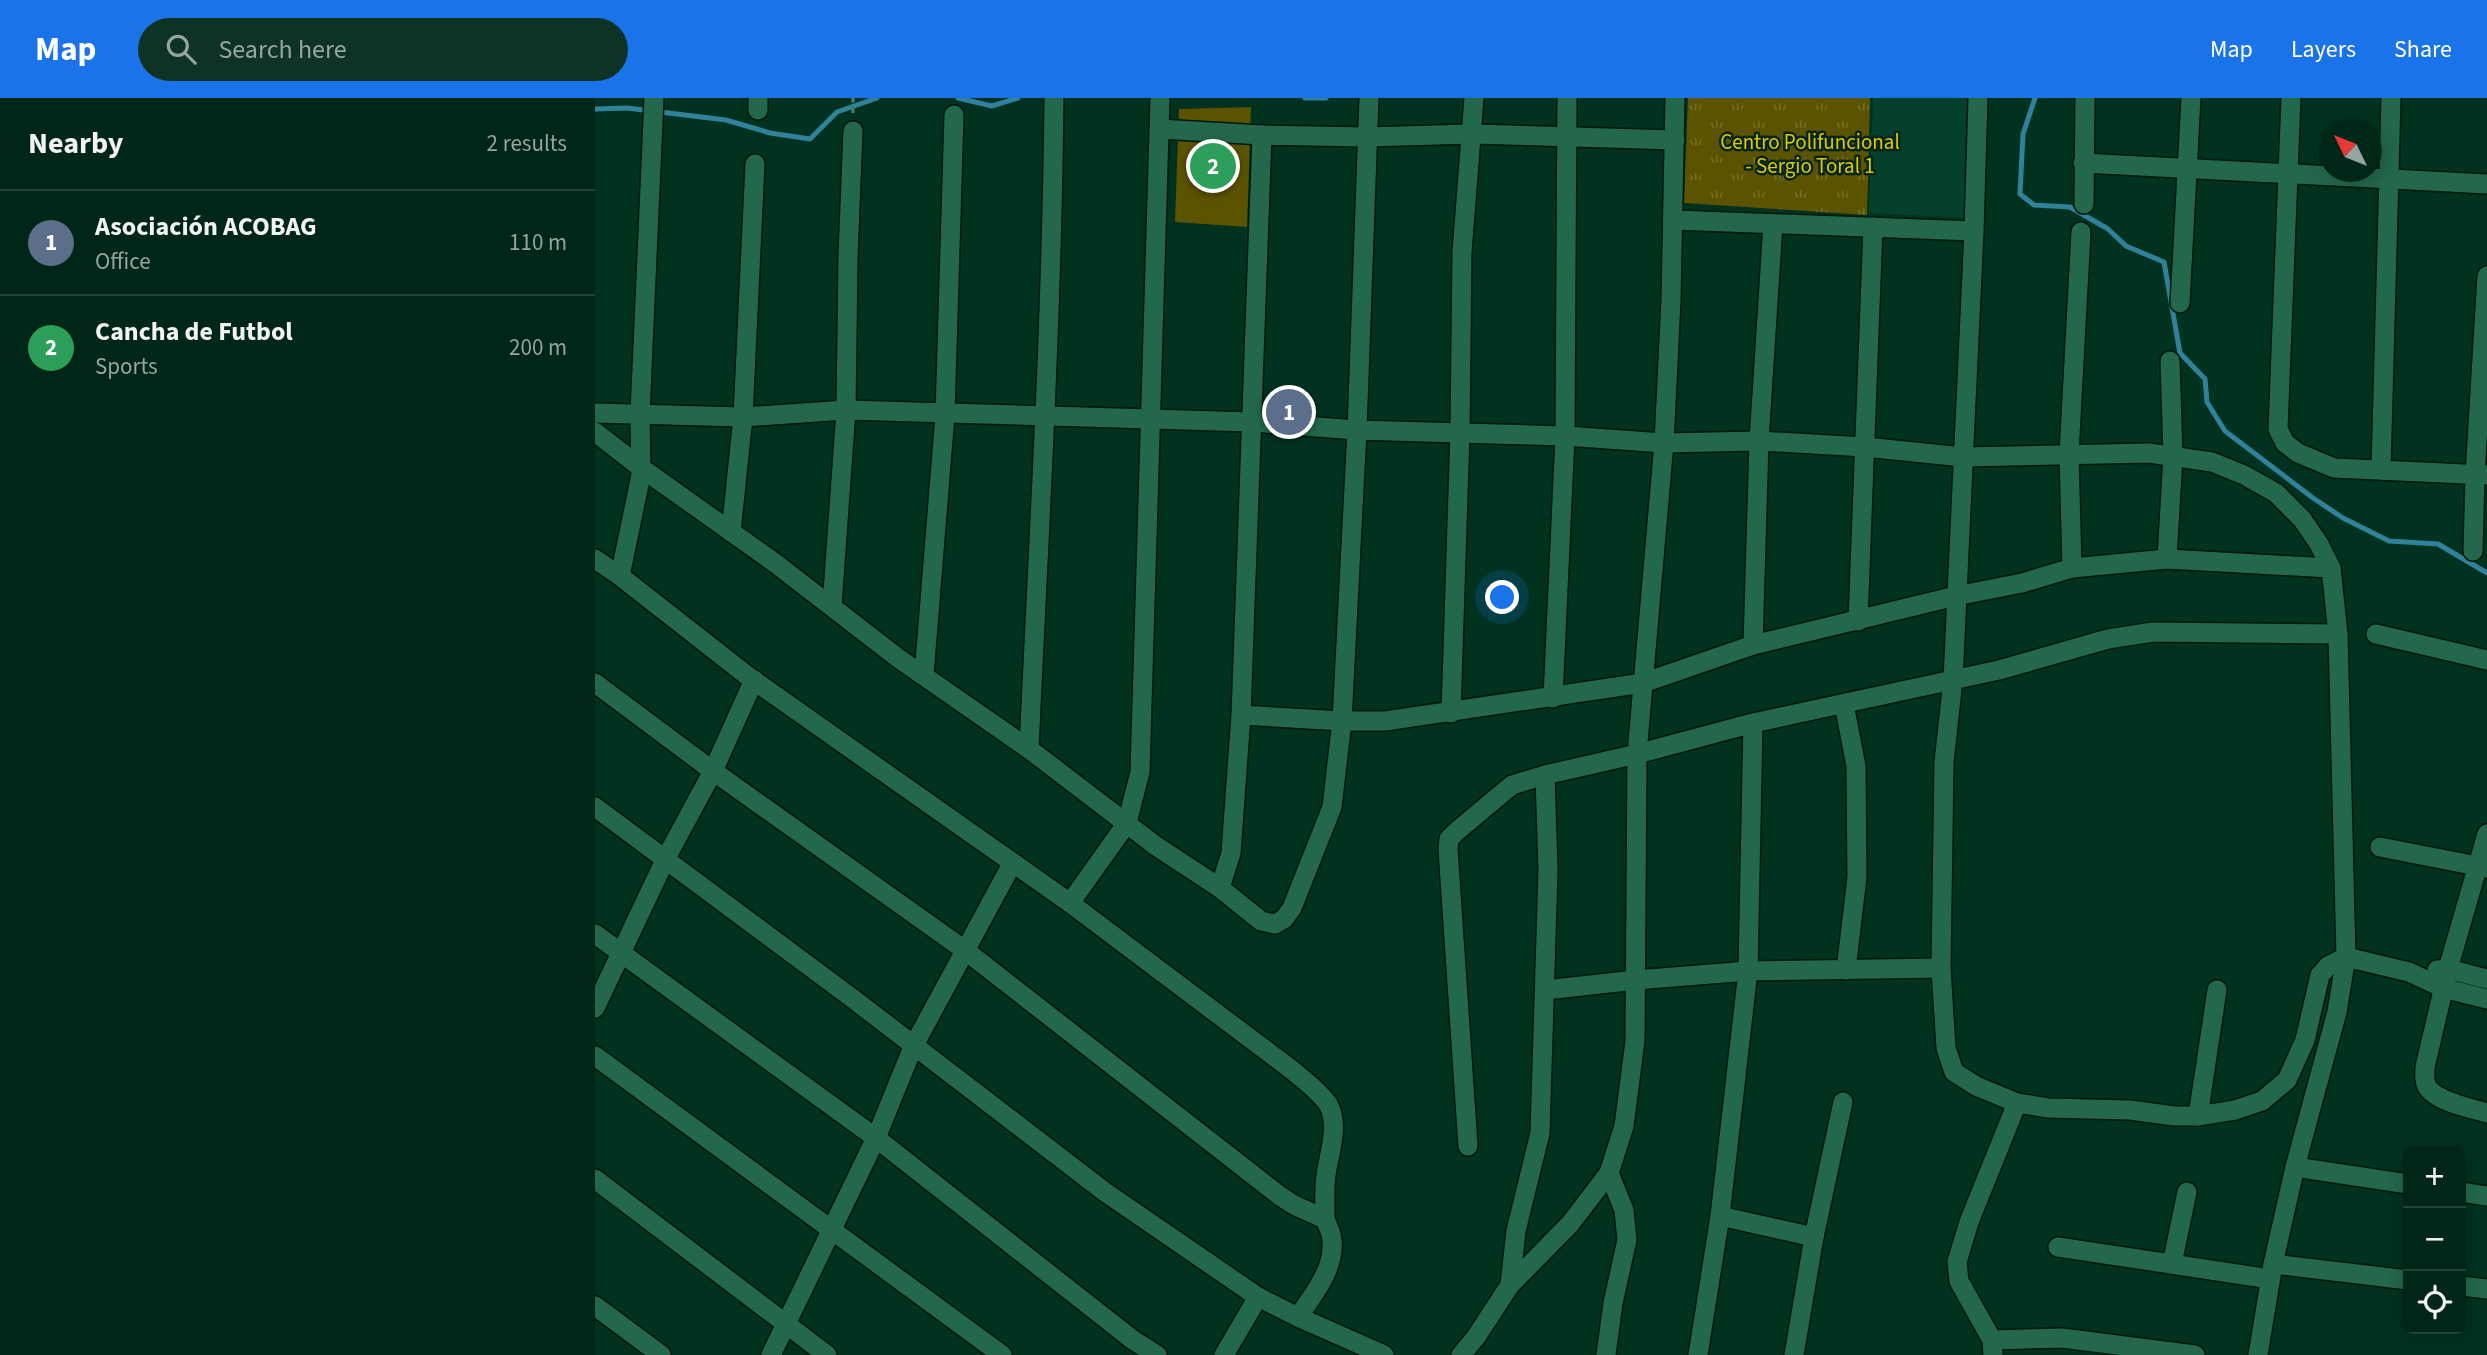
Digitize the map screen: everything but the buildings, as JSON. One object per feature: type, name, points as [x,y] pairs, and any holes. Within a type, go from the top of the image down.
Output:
[{"type":"street","points":[[620,576],[641,467],[640,414],[654,98]]},
{"type":"street","points":[[1029,749],[1045,416],[1054,98]]},
{"type":"street","points":[[595,432],[923,675],[1029,749],[1156,846],[1220,888],[1261,921],[1275,924],[1284,919],[1292,908],[1332,807],[1342,722],[1357,430],[1369,98]]},
{"type":"street","points":[[1451,713],[1460,432],[1462,252],[1474,98]]},
{"type":"street","points":[[1553,698],[1565,436],[1567,98]]},
{"type":"street","points":[[1461,1355],[1510,1285],[1570,1224],[1609,1173],[1624,1126],[1635,1041],[1637,754],[1664,443],[1675,98]]},
{"type":"street","points":[[1978,98],[1975,231],[1953,680],[1944,762],[1941,968],[1946,1048],[1954,1072],[1976,1086],[2017,1103],[2076,1110],[2130,1110],[2174,1116],[2198,1116],[2235,1110],[2262,1101],[2287,1080],[2305,1040],[2320,975],[2328,966],[2346,957],[2409,972],[2444,988],[2487,999]]},
{"type":"street","points":[[2084,204],[2085,98]]},
{"type":"street","points":[[2180,303],[2191,98]]},
{"type":"street","points":[[2291,98],[2278,429],[2285,443],[2313,461],[2334,468],[2481,475]]},
{"type":"street","points":[[2381,470],[2391,98]]},
{"type":"street","points":[[1070,903],[1127,822],[1140,772],[1160,100]]},
{"type":"street","points":[[923,675],[945,415],[954,115]]},
{"type":"street","points":[[832,606],[846,410],[853,128]]},
{"type":"street","points":[[1159,129],[1262,135],[1367,137],[1471,134],[1675,140]]},
{"type":"street","points":[[1220,888],[1231,853],[1241,715],[1262,135]]},
{"type":"street","points":[[2083,163],[2487,184]]},
{"type":"street","points":[[731,531],[743,417],[755,164]]},
{"type":"street","points":[[1673,220],[1975,231]]},
{"type":"street","points":[[1753,645],[1759,441],[1773,224]]},
{"type":"street","points":[[1858,621],[1873,227]]},
{"type":"street","points":[[2072,568],[2069,454],[2081,232]]},
{"type":"street","points":[[2473,551],[2481,475],[2487,276]]},
{"type":"street","points":[[2167,559],[2173,456],[2170,361]]},
{"type":"street","points":[[595,413],[743,417],[846,410],[1251,422],[1357,430],[1565,436],[1664,443],[1759,441],[1865,447],[1963,457],[2149,453],[2212,462],[2244,475],[2276,494],[2302,519],[2331,568],[2338,634],[2346,957],[2337,1012],[2295,1167],[2272,1272],[2258,1355]]},
{"type":"street","points":[[595,559],[754,680],[1070,903],[1292,1070],[1329,1105],[1333,1134],[1324,1190],[1325,1219],[1332,1238],[1331,1260],[1298,1317]]},
{"type":"street","points":[[1241,715],[1342,722],[1385,721],[1643,683],[1753,645],[1956,596],[2022,583],[2072,568],[2167,559],[2331,568]]},
{"type":"street","points":[[1468,1146],[1449,882],[1449,839],[1512,785],[1753,723],[1999,670],[2108,639],[2153,632],[2338,634]]},
{"type":"street","points":[[2376,634],[2487,660]]},
{"type":"street","points":[[595,1008],[666,858],[713,771],[754,680]]},
{"type":"street","points":[[595,683],[713,771],[966,951],[1280,1196],[1325,1219]]},
{"type":"street","points":[[1844,704],[1856,766],[1857,877],[1846,970]]},
{"type":"street","points":[[1698,1355],[1720,1216],[1748,971],[1753,723]]},
{"type":"street","points":[[1510,1285],[1516,1231],[1540,1133],[1548,870],[1545,775]]},
{"type":"street","points":[[595,807],[1105,1192],[1258,1297],[1384,1355]]},
{"type":"street","points":[[2487,834],[2483,867],[2448,969],[2425,1067],[2425,1082],[2431,1093],[2487,1113]]},
{"type":"street","points":[[2380,848],[2483,867]]},
{"type":"street","points":[[771,1355],[876,1138],[913,1047],[1012,864]]},
{"type":"street","points":[[595,934],[876,1138],[1133,1340],[1157,1355]]},
{"type":"street","points":[[1545,990],[1636,979],[1748,971],[1941,968]]},
{"type":"street","points":[[2409,972],[2448,969],[2487,979]]},
{"type":"street","points":[[2198,1116],[2217,990]]},
{"type":"street","points":[[595,1056],[1002,1355]]},
{"type":"street","points":[[1794,1355],[1814,1237],[1843,1102]]},
{"type":"street","points":[[2017,1103],[1969,1222],[1957,1262],[1959,1281],[1992,1348],[2062,1338],[2195,1355]]},
{"type":"street","points":[[2295,1167],[2403,1183]]},
{"type":"street","points":[[1606,1355],[1612,1303],[1627,1240],[1625,1210],[1609,1173]]},
{"type":"street","points":[[595,1179],[827,1355]]},
{"type":"street","points":[[2172,1264],[2187,1192]]},
{"type":"street","points":[[2466,1193],[2487,1196]]},
{"type":"street","points":[[1720,1216],[1814,1237]]},
{"type":"street","points":[[2058,1247],[2172,1264],[2403,1280]]},
{"type":"street","points":[[2466,1287],[2487,1289]]},
{"type":"street","points":[[1224,1355],[1258,1297]]},
{"type":"street","points":[[595,1306],[661,1355]]},
{"type":"path","points":[[853,98],[853,128]]},
{"type":"shaded area","points":[[1873,98],[1968,98],[1965,218],[1869,213]]},
{"type":"green space","name":"Centro Polifuncional - Sergio Toral 1","points":[[1688,98],[1870,98],[1867,215],[1684,203]]},
{"type":"green space","points":[[1251,107],[1247,227],[1175,222],[1179,109]]},
{"type":"waterway","points":[[595,109],[627,108],[726,120],[770,133],[810,139],[837,112],[877,98]]},
{"type":"waterway","points":[[958,98],[992,106],[1018,98]]},
{"type":"waterway","points":[[1305,98],[1326,98]]},
{"type":"waterway","points":[[2035,98],[2023,134],[2020,194],[2034,205],[2070,207],[2108,229],[2126,246],[2164,262],[2180,353],[2205,379],[2207,402],[2225,431],[2343,518],[2389,541],[2438,544],[2487,573]]},
{"type":"place","name":"Cancha de Futbol","points":[[1213,166]]},
{"type":"place","name":"Asociación ACOBAG","points":[[1289,412]]}]
